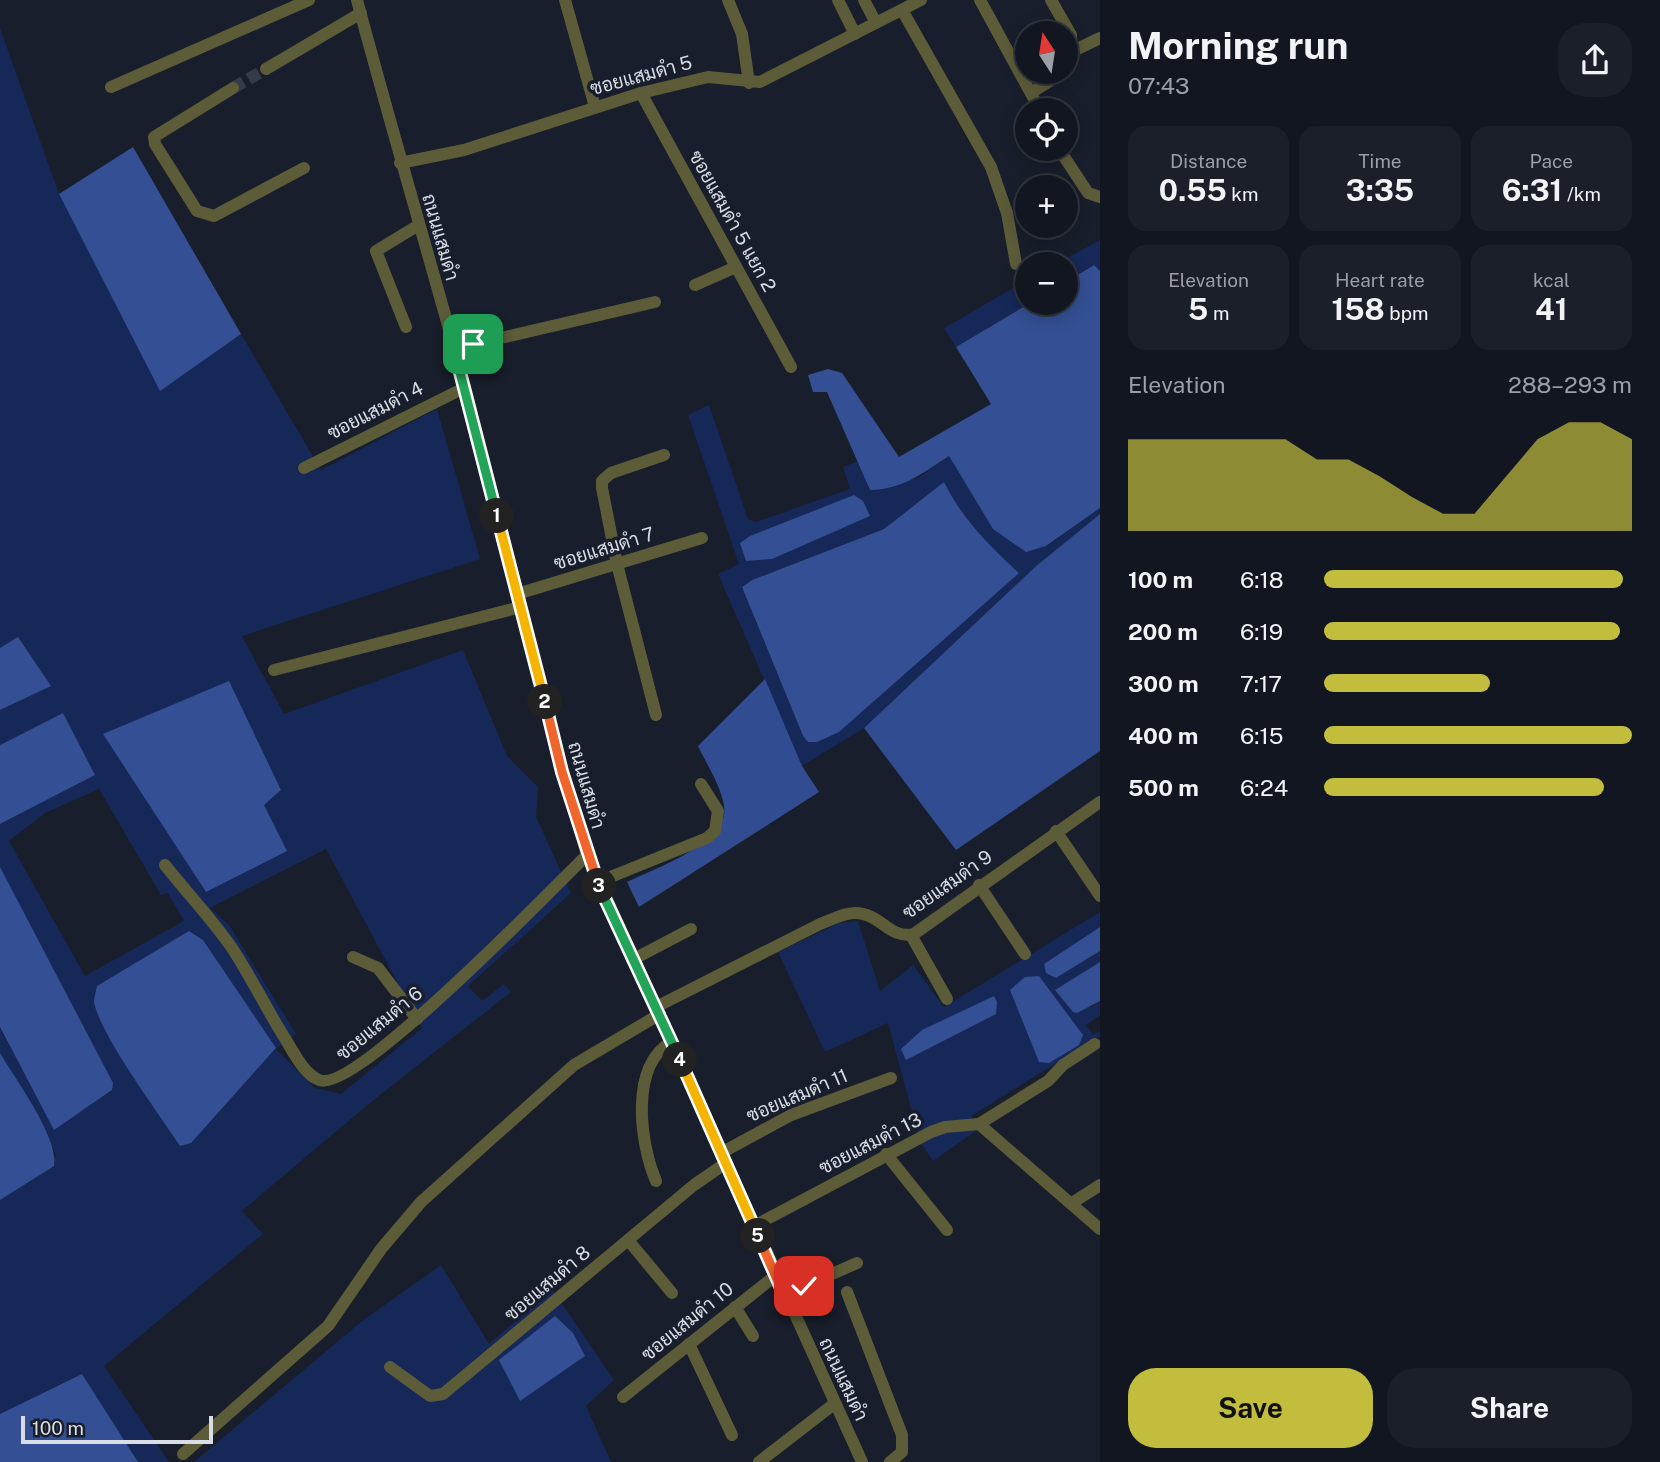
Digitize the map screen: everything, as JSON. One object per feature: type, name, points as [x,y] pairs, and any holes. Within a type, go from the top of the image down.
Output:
[{"type":"street","points":[[111,87],[309,0]]},
{"type":"street","points":[[565,0],[595,107]]},
{"type":"street","points":[[728,0],[742,34],[749,83]]},
{"type":"street","points":[[838,0],[855,34]]},
{"type":"street","points":[[864,0],[876,23]]},
{"type":"street","name":"ซอยแสมดำ 5","points":[[400,163],[464,150],[641,93],[708,77],[760,82],[922,0]]},
{"type":"street","points":[[980,0],[1034,98]]},
{"type":"street","points":[[1051,0],[1063,21]]},
{"type":"street","points":[[266,69],[359,6]]},
{"type":"street","name":"ถนนแสมดำ","points":[[359,6],[417,226],[454,349],[562,772],[587,855],[775,1276],[862,1462]]},
{"type":"street","points":[[902,10],[991,167],[1007,213],[1015,258]]},
{"type":"street","points":[[1078,49],[1100,38]]},
{"type":"street","points":[[1031,93],[1045,84]]},
{"type":"street","points":[[233,88],[154,137],[155,144],[197,211],[214,216],[304,168]]},
{"type":"street","name":"ซอยแสมดำ 5 แยก 2","points":[[641,93],[791,367]]},
{"type":"street","points":[[1067,161],[1088,193],[1100,197]]},
{"type":"street","points":[[405,327],[376,251],[417,226]]},
{"type":"street","points":[[695,285],[736,267]]},
{"type":"street","points":[[454,349],[654,302]]},
{"type":"street","name":"ซอยแสมดำ 4","points":[[304,468],[464,388]]},
{"type":"street","points":[[656,715],[617,564],[603,481],[611,473],[664,455]]},
{"type":"street","name":"ซอยแสมดำ 7","points":[[517,594],[702,538]]},
{"type":"street","points":[[274,670],[521,607]]},
{"type":"street","points":[[598,882],[707,838],[715,831],[718,810],[701,784]]},
{"type":"street","name":"ซอยแสมดำ 9","points":[[183,1454],[328,1326],[381,1249],[421,1202],[574,1065],[658,1010],[848,914],[864,914],[897,934],[911,935],[1100,802]]},
{"type":"street","points":[[1056,831],[1100,896]]},
{"type":"street","name":"ซอยแสมดำ 6","points":[[165,865],[233,950],[299,1061],[318,1080],[339,1079],[417,1019],[587,855]]},
{"type":"street","points":[[979,885],[1026,954]]},
{"type":"street","points":[[632,960],[691,929]]},
{"type":"street","points":[[911,935],[947,999]]},
{"type":"street","points":[[353,957],[378,968],[417,1019]]},
{"type":"street","points":[[656,1181],[645,1155],[642,1136],[647,1073],[652,1057],[672,1042]]},
{"type":"street","points":[[1095,1044],[1048,1080],[979,1124],[1100,1229]]},
{"type":"street","name":"ซอยแสมดำ 11","points":[[723,1158],[791,1115],[835,1096],[891,1078]]},
{"type":"street","name":"ซอยแสมดำ 13","points":[[754,1226],[886,1154],[944,1127],[979,1124]]},
{"type":"street","points":[[886,1154],[947,1230]]},
{"type":"street","name":"ซอยแสมดำ 8","points":[[390,1367],[429,1396],[443,1394],[723,1158]]},
{"type":"street","points":[[1072,1203],[1100,1185]]},
{"type":"street","points":[[628,1240],[672,1293]]},
{"type":"street","points":[[784,1295],[857,1263]]},
{"type":"street","name":"ซอยแสมดำ 10","points":[[623,1398],[775,1276]]},
{"type":"street","points":[[848,1292],[902,1435],[902,1452],[890,1462]]},
{"type":"street","points":[[735,1307],[753,1336]]},
{"type":"street","points":[[689,1344],[732,1435]]},
{"type":"street","points":[[759,1462],[834,1404]]},
{"type":"shaded area","points":[[0,28],[59,194],[160,390],[241,334],[321,470],[437,409],[480,559],[242,636],[284,714],[463,650],[507,756],[538,787],[536,817],[571,893],[468,986],[482,1001],[504,984],[511,992],[371,1102],[242,1211],[263,1234],[104,1366],[169,1462],[138,1462],[82,1374],[0,1414],[0,1200],[56,1156],[47,1133],[0,1053],[0,1028],[54,1129],[112,1091],[0,867],[0,824],[95,775],[63,713],[0,745],[0,710],[50,686],[19,638],[0,648]],"holes":[[[229,681],[281,790],[264,805]],[[99,789],[161,895],[168,893],[184,921],[85,976],[9,841],[45,813]],[[326,849],[422,1028],[341,1094],[315,1088],[276,1049],[296,1034],[229,925],[210,908]],[[190,931],[203,940],[276,1049],[180,1146],[123,1057],[94,1001]]]},
{"type":"shaded area","points":[[133,147],[241,334],[160,391],[59,194]]},
{"type":"shaded area","points":[[1100,240],[1100,271],[1093,265],[1078,274],[1078,252]]},
{"type":"shaded area","points":[[1094,265],[1100,271],[1100,508],[1046,546],[1026,552],[993,529],[949,456],[902,484],[870,490],[827,392],[813,392],[808,375],[828,369],[842,373],[899,457],[991,404],[956,347],[1015,312],[1015,315],[1078,315],[1078,275]]},
{"type":"shaded area","points":[[1015,287],[1015,312],[956,347],[944,328]]},
{"type":"shaded area","points":[[709,405],[748,519],[756,522],[850,489],[843,467],[858,461],[870,490],[918,478],[949,456],[993,529],[1047,546],[1100,508],[1100,514],[1035,567],[864,728],[802,766],[718,574],[739,564],[688,415]],"holes":[[[944,482],[977,531],[1019,573],[808,742],[803,736],[742,587],[752,580],[884,529]]]},
{"type":"shaded area","points":[[944,482],[977,531],[1019,573],[839,732],[817,742],[808,742],[803,736],[742,587],[752,580],[884,529]]},
{"type":"shaded area","points":[[854,495],[863,501],[870,516],[772,559],[746,561],[740,543],[750,536]]},
{"type":"shaded area","points":[[1100,514],[1100,751],[956,850],[864,728],[1035,567]]},
{"type":"shaded area","points":[[18,637],[51,686],[0,710],[0,648]]},
{"type":"shaded area","points":[[765,679],[802,766],[819,792],[639,907],[627,882],[688,853],[715,832],[723,819],[724,806],[720,791],[698,746]]},
{"type":"shaded area","points":[[229,681],[281,790],[264,805],[287,851],[206,892],[103,734]]},
{"type":"shaded area","points":[[63,713],[95,775],[0,824],[0,745]]},
{"type":"shaded area","points":[[0,867],[113,1083],[112,1090],[54,1130],[0,1027]]},
{"type":"shaded area","points":[[1100,912],[1100,927],[1044,965],[1056,978],[1100,951],[1100,962],[1056,990],[1091,1007],[1100,1001],[1100,1015],[1086,1025],[1093,1035],[1100,1031],[1100,1036],[971,1116],[980,1128],[933,1161],[920,1142],[888,1023],[825,1052],[778,952],[839,923],[858,921],[880,991],[913,965],[944,1007]],"holes":[[[994,996],[996,1014],[929,1047]]]},
{"type":"shaded area","points":[[1100,927],[1100,951],[1056,978],[1046,973],[1044,964]]},
{"type":"shaded area","points":[[189,931],[203,940],[276,1048],[191,1143],[180,1146],[107,1034],[94,1002],[97,986]]},
{"type":"shaded area","points":[[1100,962],[1100,1001],[1077,1013],[1073,1012],[1055,990]]},
{"type":"shaded area","points":[[1039,976],[1083,1035],[1079,1045],[1049,1063],[1039,1062],[1010,990],[1025,977]]},
{"type":"shaded area","points":[[994,996],[997,1002],[996,1014],[906,1060],[901,1049],[922,1030]]},
{"type":"shaded area","points":[[0,1053],[43,1125],[54,1154],[54,1166],[0,1200]]},
{"type":"shaded area","points":[[441,1265],[489,1344],[552,1289],[614,1380],[586,1406],[611,1462],[194,1462],[362,1321]]},
{"type":"shaded area","points":[[555,1316],[573,1333],[585,1356],[520,1401],[499,1360]]},
{"type":"shaded area","points":[[82,1374],[138,1462],[0,1462],[0,1414]]},
{"type":"tunnel","points":[[233,88],[266,69]]},
{"type":"route","points":[[473,344],[454,349],[562,772],[587,855],[784,1295],[804,1286]]}]
